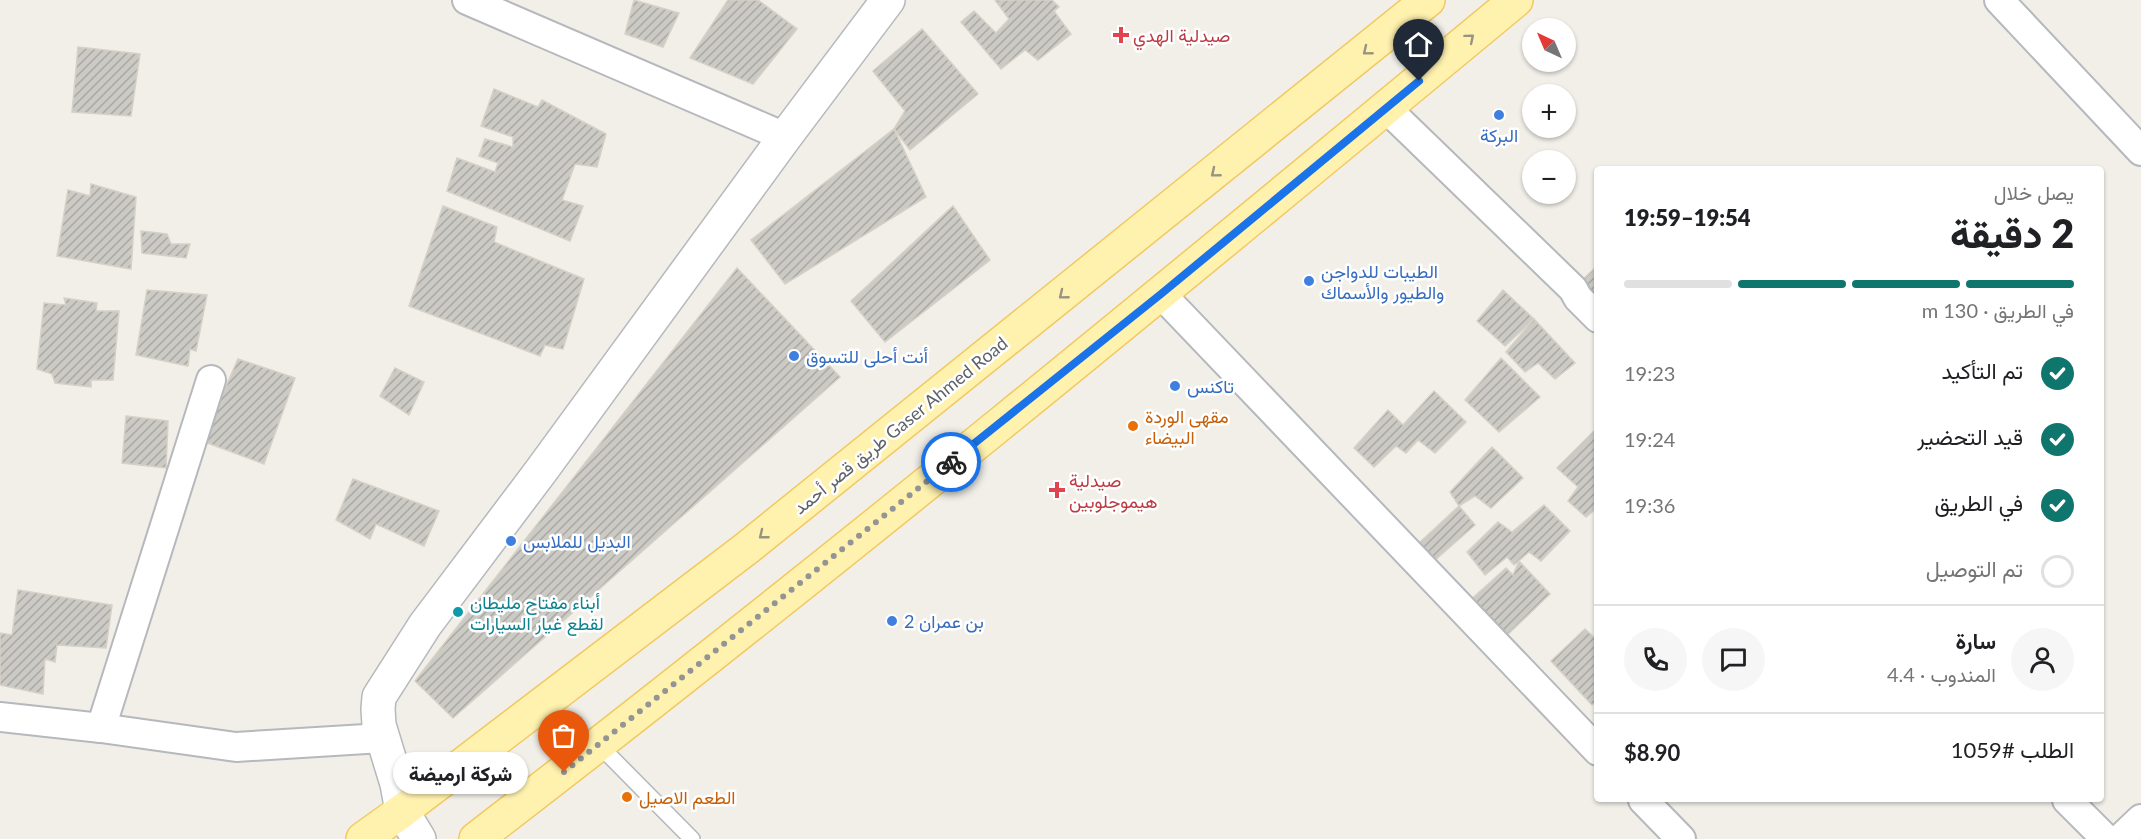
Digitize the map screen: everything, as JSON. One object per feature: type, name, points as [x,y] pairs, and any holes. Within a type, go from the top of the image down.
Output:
[{"type":"main road","name":"طريق قصر أحمد Gaser Ahmed Road","points":[[363,839],[756,541],[1428,0]]},
{"type":"main road","points":[[476,839],[598,745],[1161,294],[1516,0]]},
{"type":"street","points":[[467,0],[513,9],[784,137]]},
{"type":"street","points":[[419,839],[402,811],[397,784],[382,738],[378,708],[380,697],[425,625],[548,462],[784,137],[888,0]]},
{"type":"street","points":[[1999,0],[2141,151]]},
{"type":"street","points":[[1386,108],[1574,289],[1578,298],[1594,314]]},
{"type":"street","points":[[1161,294],[1594,747]]},
{"type":"street","points":[[101,728],[211,380]]},
{"type":"street","points":[[0,717],[101,728],[236,747],[382,738]]},
{"type":"street","points":[[1645,802],[1681,839]]},
{"type":"street","points":[[2069,802],[2106,839]]},
{"type":"street","points":[[2120,839],[2141,819]]},
{"type":"lane","points":[[598,745],[692,839]]},
{"type":"building","points":[[634,0],[679,13],[663,47],[625,34]]},
{"type":"building","points":[[728,0],[758,0],[797,29],[753,84],[690,58]]},
{"type":"building","points":[[995,0],[1052,0],[1059,7],[1054,11],[1071,34],[1038,60],[1025,50],[1001,69],[961,22],[974,11],[996,33],[1009,19]]},
{"type":"building","points":[[922,29],[978,94],[910,150],[894,129],[905,111],[873,71]]},
{"type":"building","points":[[78,47],[140,54],[131,116],[72,112]]},
{"type":"building","points":[[494,89],[538,107],[542,100],[606,134],[597,167],[575,164],[562,200],[583,206],[570,241],[447,191],[457,158],[495,172],[498,163],[479,156],[485,139],[513,147],[513,137],[481,126]]},
{"type":"building","points":[[894,129],[926,197],[785,284],[751,240]]},
{"type":"building","points":[[91,184],[136,197],[131,269],[57,256],[68,190],[90,196]]},
{"type":"building","points":[[443,206],[497,227],[494,242],[584,279],[563,349],[545,345],[540,356],[409,306]]},
{"type":"building","points":[[953,206],[990,260],[885,342],[851,301]]},
{"type":"building","points":[[141,231],[167,234],[171,244],[190,244],[186,258],[142,253]]},
{"type":"building","points":[[737,268],[840,377],[453,718],[415,681]]},
{"type":"building","points":[[1594,269],[1594,308],[1573,289]]},
{"type":"building","points":[[147,290],[207,295],[196,351],[190,349],[188,366],[136,355]]},
{"type":"building","points":[[1503,290],[1534,319],[1505,346],[1477,321]]},
{"type":"building","points":[[64,298],[97,303],[96,311],[119,311],[113,380],[91,380],[91,387],[55,383],[52,374],[37,369],[44,303],[66,305]]},
{"type":"building","points":[[1534,319],[1575,363],[1555,379],[1538,363],[1525,372],[1506,352]]},
{"type":"building","points":[[1501,358],[1540,397],[1499,432],[1465,400]]},
{"type":"building","points":[[238,359],[295,378],[264,464],[202,441]]},
{"type":"building","points":[[395,368],[424,382],[409,415],[380,396]]},
{"type":"building","points":[[1434,391],[1466,422],[1435,453],[1418,440],[1406,453],[1396,446],[1374,467],[1354,448],[1388,410],[1403,425]]},
{"type":"building","points":[[126,416],[168,421],[166,468],[122,463]]},
{"type":"building","points":[[1594,431],[1594,510],[1586,517],[1568,501],[1578,487],[1557,468]]},
{"type":"building","points":[[1492,447],[1523,478],[1491,508],[1475,496],[1459,506],[1450,492]]},
{"type":"building","points":[[353,479],[439,511],[424,546],[376,524],[370,539],[336,520]]},
{"type":"building","points":[[1544,505],[1570,531],[1541,561],[1529,552],[1514,565],[1507,557],[1485,575],[1467,552],[1498,522],[1512,532]]},
{"type":"building","points":[[1459,506],[1475,525],[1434,561],[1418,544]]},
{"type":"building","points":[[1519,561],[1550,594],[1502,640],[1467,603],[1506,568],[1513,575]]},
{"type":"building","points":[[18,590],[112,605],[106,648],[57,645],[55,662],[45,659],[43,694],[0,685],[0,633],[12,635]]},
{"type":"building","points":[[1585,629],[1594,637],[1594,703],[1592,705],[1551,661]]},
{"type":"way so far","points":[[564,772],[951,462]]},
{"type":"place","name":"صيدلية الهدي","points":[[1121,35]]},
{"type":"place","name":"البركة","points":[[1499,115]]},
{"type":"place","name":"الطيبات للدواجن والطيور والأسماك","points":[[1309,281]]},
{"type":"place","name":"أنت أحلى للتسوق","points":[[794,356]]},
{"type":"place","name":"تاكنس","points":[[1175,386]]},
{"type":"place","name":"مقهى الوردة البيضاء","points":[[1133,426]]},
{"type":"place","name":"صيدلية هيموجلوبين","points":[[1057,490]]},
{"type":"place","name":"البديل للملابس","points":[[511,541]]},
{"type":"place","name":"أبناء مفتاح مليطان لقطع غيار السيارات","points":[[458,612]]},
{"type":"place","name":"بن عمران 2","points":[[892,621]]},
{"type":"place","name":"شركة ارميضة","points":[[564,772]]},
{"type":"place","name":"الطعم الاصيل","points":[[627,797]]},
{"type":"route","points":[[951,462],[1161,294],[1419,81]]}]
